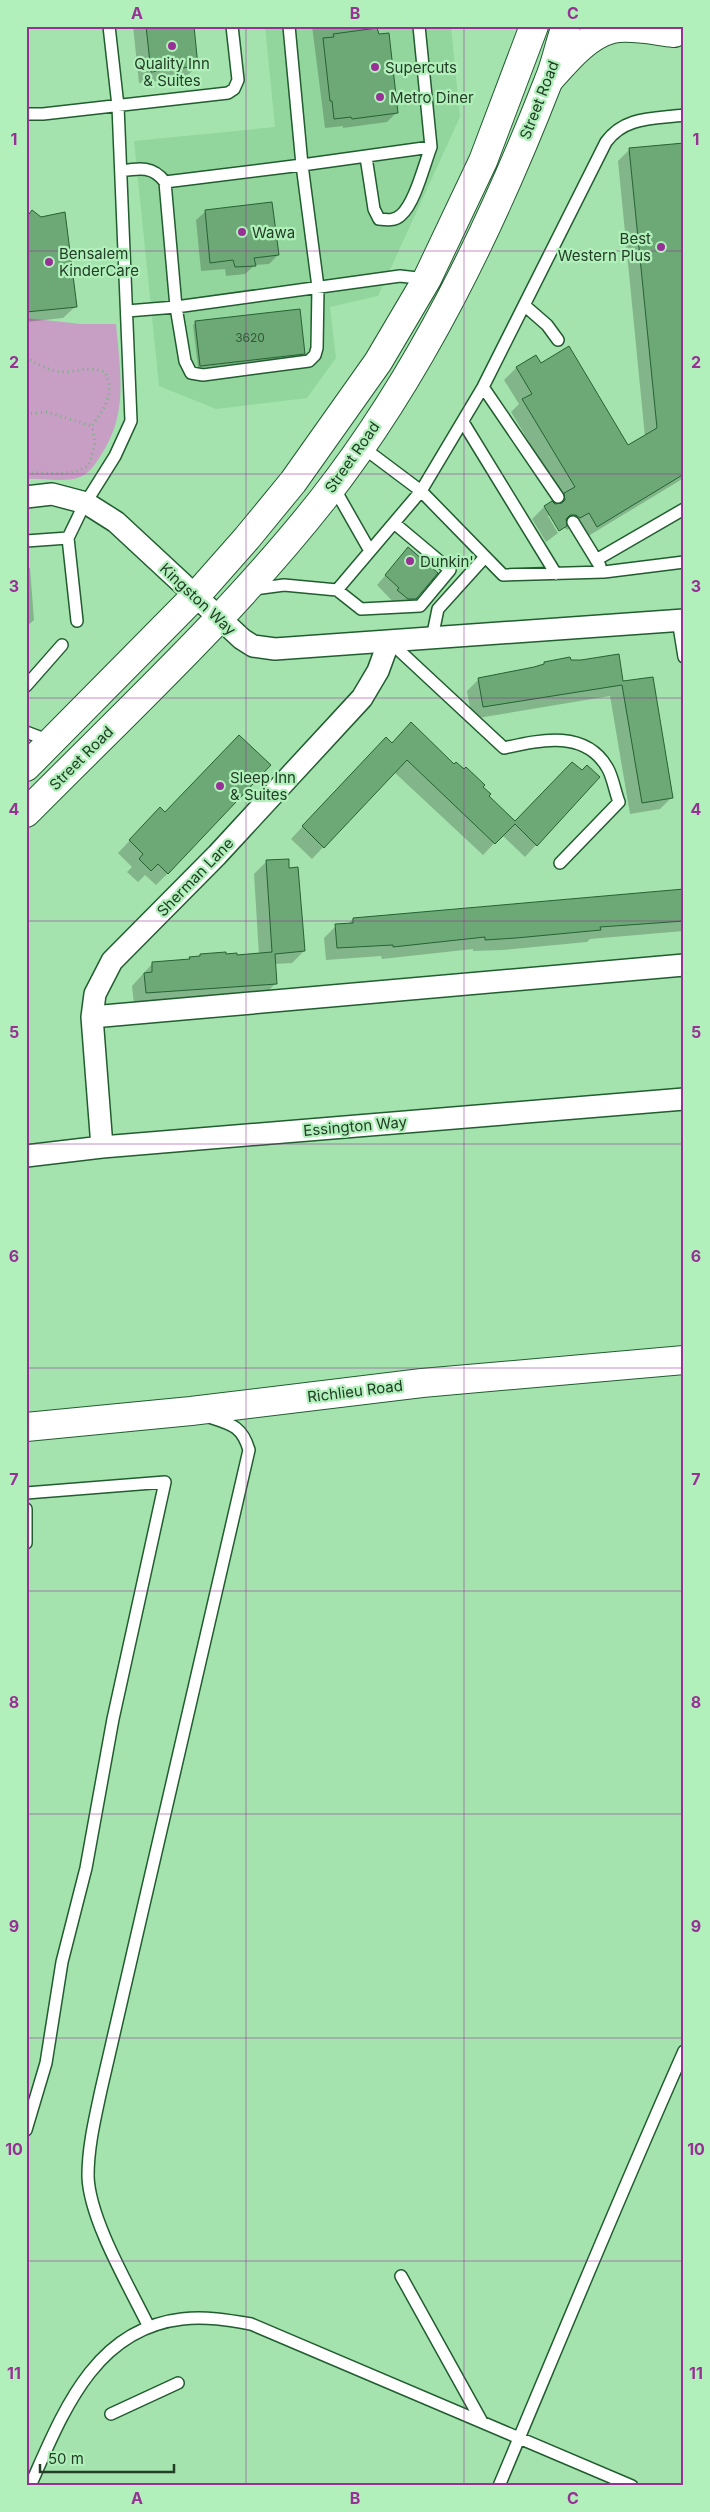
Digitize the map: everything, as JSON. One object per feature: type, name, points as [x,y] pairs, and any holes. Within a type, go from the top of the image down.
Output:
[{"type":"main road","name":"Street Road","points":[[26,767],[195,596],[293,482],[378,362],[428,279],[483,160],[534,26]]},
{"type":"main road","name":"Street Road","points":[[26,813],[246,590],[286,545],[362,446],[430,335],[470,258],[549,80],[566,26]]},
{"type":"main road","points":[[549,80],[580,47],[595,36],[613,29],[632,28],[671,32]]},
{"type":"main road","name":"Richlieu Road","points":[[26,1427],[191,1411],[422,1383],[684,1360]]},
{"type":"street","name":"Kingston Way","points":[[26,496],[52,494],[86,503],[116,522],[242,639],[262,649],[681,620]]},
{"type":"street","name":"Sherman Lane","points":[[102,1147],[92,1017],[95,994],[112,961],[217,855],[362,698],[378,671],[389,641]]},
{"type":"street","points":[[92,1017],[684,965]]},
{"type":"street","name":"Essington Way","points":[[26,1156],[102,1147],[684,1099]]},
{"type":"lane","points":[[76,621],[68,538],[86,503],[115,456],[131,420],[128,311],[118,106],[109,26]]},
{"type":"lane","points":[[26,114],[43,114],[228,93],[234,89],[238,80],[232,26]]},
{"type":"lane","points":[[121,171],[142,168],[152,170],[165,182],[176,307],[185,361],[191,373],[203,375],[309,361],[315,355],[317,348],[318,287],[302,165],[289,26]]},
{"type":"lane","points":[[366,157],[374,209],[379,219],[390,220],[401,216],[409,204],[431,147],[420,26]]},
{"type":"lane","points":[[337,590],[421,491],[463,422],[483,387],[606,142],[615,130],[629,122],[684,115]]},
{"type":"lane","points":[[165,182],[431,147]]},
{"type":"lane","points":[[128,311],[176,307],[400,276],[428,279]]},
{"type":"lane","points":[[524,306],[546,325],[558,340]]},
{"type":"lane","points":[[483,387],[558,497]]},
{"type":"lane","points":[[463,422],[556,574]]},
{"type":"lane","points":[[362,446],[421,491],[503,576],[604,572],[684,562]]},
{"type":"lane","points":[[332,486],[370,551]]},
{"type":"lane","points":[[596,560],[684,509]]},
{"type":"lane","points":[[573,522],[604,572]]},
{"type":"lane","points":[[246,590],[284,585],[337,590],[361,609],[420,606],[450,570],[394,523]]},
{"type":"lane","points":[[26,541],[68,538]]},
{"type":"lane","points":[[432,638],[438,609],[485,557]]},
{"type":"lane","points":[[681,620],[684,657]]},
{"type":"lane","points":[[389,641],[504,748],[543,739],[586,745],[608,769],[619,802],[560,863]]},
{"type":"lane","points":[[26,686],[62,645]]},
{"type":"lane","points":[[26,732],[51,742]]},
{"type":"lane","points":[[149,2327],[100,2223],[90,2195],[89,2160],[101,2090],[249,1450],[240,1431],[230,1424],[191,1411]]},
{"type":"lane","points":[[26,1493],[165,1482],[113,1719],[86,1868],[62,1962],[46,2062],[26,2130]]},
{"type":"lane","points":[[26,1509],[26,1543]]},
{"type":"lane","points":[[499,2486],[554,2350],[577,2303],[684,2051]]},
{"type":"lane","points":[[401,2276],[482,2422]]},
{"type":"lane","points":[[30,2486],[63,2414],[87,2373],[119,2344],[149,2327],[182,2319],[202,2318],[251,2324],[632,2486]]},
{"type":"lane","points":[[112,2414],[178,2383]]},
{"type":"lane","points":[[26,2485],[43,2457]]},
{"type":"path","points":[[26,357],[45,368],[56,371],[67,372],[86,368],[105,372],[109,380],[109,398],[92,426],[95,443],[89,465],[78,472],[68,474],[26,473]]},
{"type":"path","points":[[26,414],[36,411],[48,412],[92,426]]},
{"type":"shaded area","points":[[265,26],[451,26],[460,117],[378,296],[330,307],[336,358],[307,398],[216,409],[159,386],[134,141],[275,127]]},
{"type":"shaded area","points":[[26,318],[81,324],[116,324],[120,392],[116,424],[110,439],[97,461],[83,476],[74,479],[26,479]]},
{"type":"building","name":"Quality Inn & Suites","points":[[146,26],[194,26],[198,66],[151,72]]},
{"type":"building","points":[[377,28],[379,34],[389,33],[398,113],[352,119],[351,117],[334,119],[332,101],[330,101],[323,38],[334,37],[333,34]]},
{"type":"building","name":"Best Western Plus","points":[[684,143],[684,474],[597,527],[589,513],[580,518],[576,515],[570,515],[566,519],[567,526],[559,531],[544,506],[552,501],[555,504],[562,503],[565,500],[564,493],[575,487],[522,399],[532,394],[516,367],[536,355],[541,363],[569,346],[628,445],[657,428],[629,148]]},
{"type":"building","name":"Wawa","points":[[272,202],[279,255],[254,258],[256,266],[235,267],[233,260],[210,263],[205,210]]},
{"type":"building","name":"Bensalem KinderCare","points":[[32,210],[41,217],[65,212],[77,307],[26,312],[26,218]]},
{"type":"building","points":[[300,309],[305,354],[200,366],[195,321]]},
{"type":"building","name":"Dunkin'","points":[[408,547],[438,573],[416,599],[408,599],[397,590],[399,588],[385,575]]},
{"type":"building","points":[[619,654],[623,681],[653,677],[673,798],[642,803],[622,685],[483,707],[478,678],[534,667],[544,664],[544,662],[570,657],[571,660],[581,660]]},
{"type":"building","points":[[411,722],[454,764],[456,762],[464,769],[466,767],[485,785],[483,787],[491,794],[489,796],[515,821],[572,762],[582,770],[587,765],[600,777],[537,846],[515,824],[495,844],[407,760],[324,848],[302,826],[386,737],[392,743]]},
{"type":"building","name":"Sleep Inn & Suites","points":[[239,735],[271,765],[168,874],[158,864],[151,871],[139,859],[143,854],[129,840],[160,807],[165,812]]},
{"type":"building","points":[[289,859],[289,868],[298,867],[305,951],[275,954],[277,984],[146,993],[144,973],[152,972],[152,962],[190,959],[189,957],[200,956],[200,954],[226,952],[226,954],[237,953],[237,955],[272,952],[266,860]]},
{"type":"building","points":[[684,889],[684,921],[600,927],[601,930],[516,938],[485,940],[485,937],[393,947],[393,945],[337,948],[335,924],[353,923],[353,918]]},
{"type":"place","name":"Quality Inn & Suites","points":[[172,46]]},
{"type":"place","name":"Supercuts","points":[[375,67]]},
{"type":"place","name":"Metro Diner","points":[[380,97]]},
{"type":"place","name":"Wawa","points":[[242,232]]},
{"type":"place","name":"Best Western Plus","points":[[661,247]]},
{"type":"place","name":"Bensalem KinderCare","points":[[49,262]]},
{"type":"place","name":"Dunkin'","points":[[410,561]]},
{"type":"place","name":"Sleep Inn & Suites","points":[[220,786]]}]
